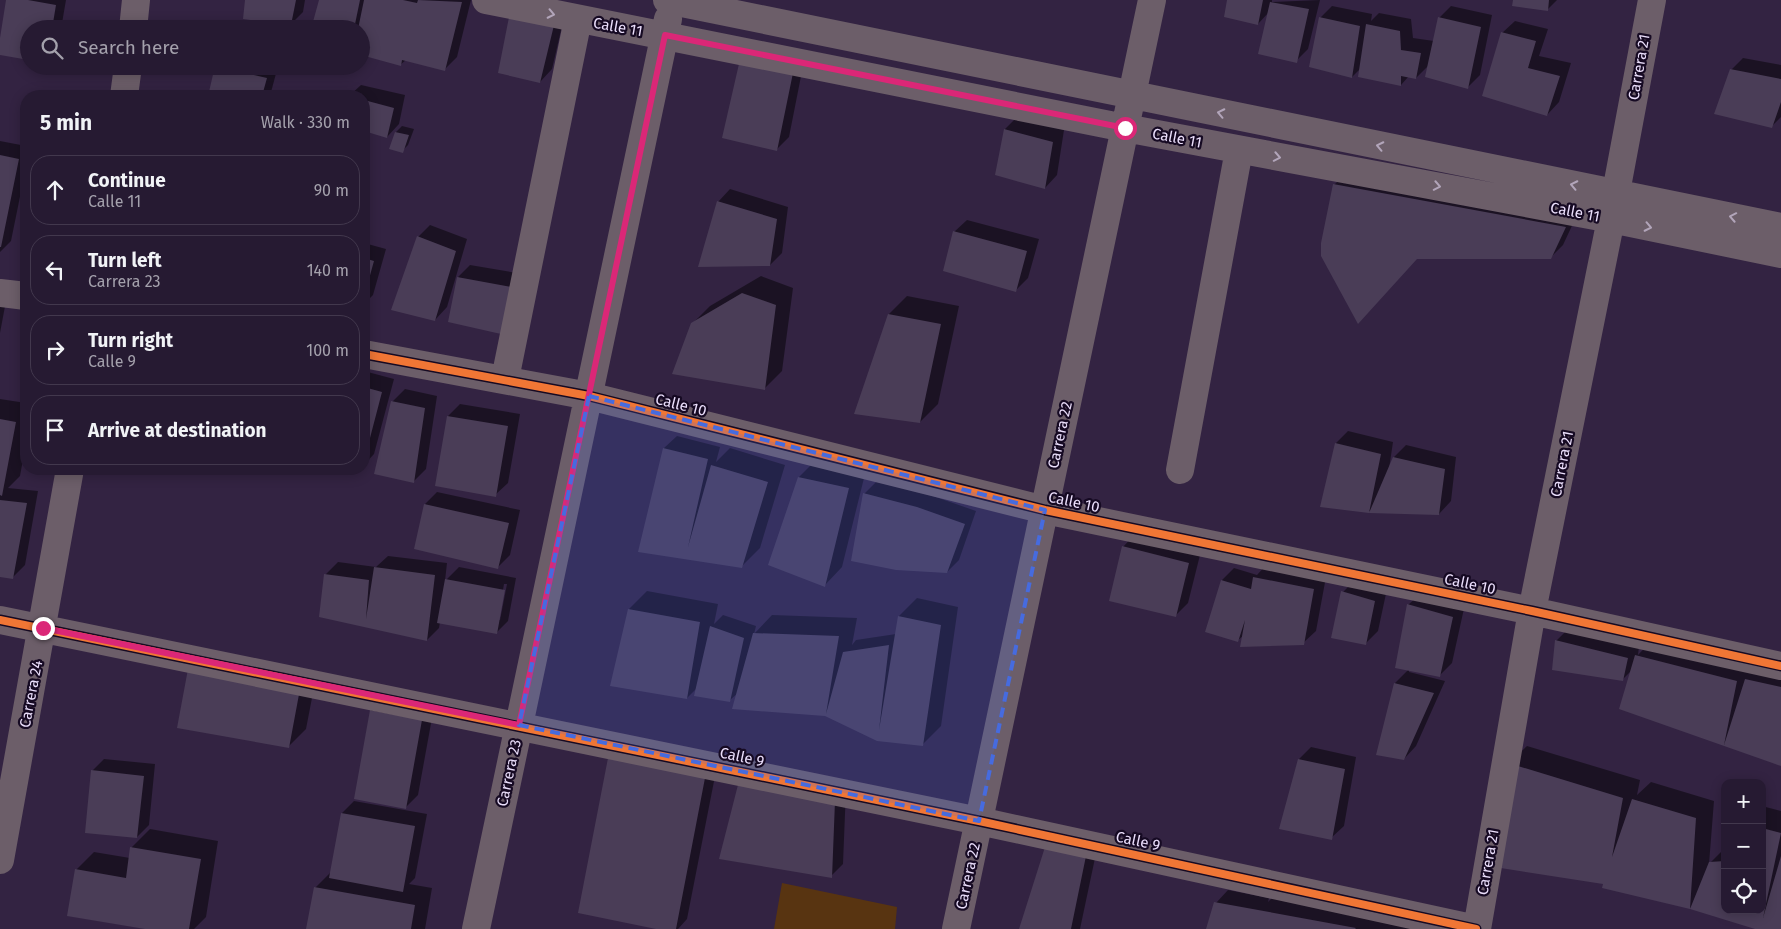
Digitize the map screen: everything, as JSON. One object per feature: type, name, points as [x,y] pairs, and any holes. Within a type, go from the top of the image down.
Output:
[{"type":"street","points":[[134,20],[136,0]]},
{"type":"street","name":"Calle 11","points":[[486,0],[1239,150],[1614,206],[1781,227]]},
{"type":"street","name":"Calle 11","points":[[670,0],[1131,95],[1614,206],[1781,254]]},
{"type":"street","name":"Carrera 23","points":[[476,929],[665,35],[670,0]]},
{"type":"street","name":"Carrera 22","points":[[956,929],[1152,0]]},
{"type":"street","name":"Carrera 21","points":[[1476,929],[1532,611],[1614,206],[1652,0]]},
{"type":"street","points":[[505,379],[578,19]]},
{"type":"street","points":[[125,90],[127,75]]},
{"type":"street","points":[[1180,470],[1239,150]]},
{"type":"street","points":[[0,292],[20,295]]},
{"type":"street","name":"Calle 10","points":[[370,355],[588,396],[1045,510],[1532,611],[1781,666]]},
{"type":"street","name":"Carrera 24","points":[[0,860],[69,475]]},
{"type":"street","name":"Calle 9","points":[[0,620],[519,725],[979,821],[1476,929]]},
{"type":"highlighted area","points":[[589,396],[1045,510],[979,821],[519,725]]},
{"type":"shaded area","points":[[782,883],[897,907],[895,929],[774,929]]},
{"type":"building","points":[[6,0],[28,0],[56,5],[54,20],[20,20],[20,58],[0,55],[0,38]]},
{"type":"building","points":[[245,0],[296,0],[292,20],[243,19]]},
{"type":"building","points":[[319,0],[360,0],[356,20],[313,20]]},
{"type":"building","points":[[364,0],[403,0],[417,3],[418,0],[462,2],[445,71],[402,60],[401,66],[370,57],[370,20],[360,20]]},
{"type":"building","points":[[1227,0],[1263,0],[1258,25],[1224,17]]},
{"type":"building","points":[[1513,0],[1549,0],[1548,11],[1512,6]]},
{"type":"building","points":[[1270,2],[1309,9],[1297,63],[1258,54]]},
{"type":"building","points":[[510,12],[555,21],[540,83],[498,73]]},
{"type":"building","points":[[1319,17],[1360,26],[1352,78],[1309,67]]},
{"type":"building","points":[[1438,17],[1481,27],[1468,89],[1425,77]]},
{"type":"building","points":[[1366,24],[1400,31],[1401,50],[1421,53],[1416,79],[1401,76],[1401,86],[1358,77]]},
{"type":"building","points":[[1501,32],[1536,41],[1528,68],[1560,76],[1547,116],[1482,96]]},
{"type":"building","points":[[741,55],[794,68],[777,151],[722,138]]},
{"type":"building","points":[[1730,69],[1781,79],[1781,102],[1772,128],[1714,114]]},
{"type":"building","points":[[213,75],[254,75],[267,78],[264,90],[209,90]]},
{"type":"building","points":[[370,102],[394,108],[387,138],[370,133]]},
{"type":"building","points":[[1004,129],[1053,142],[1045,189],[995,175]]},
{"type":"building","points":[[395,132],[409,135],[403,153],[389,149]]},
{"type":"building","points":[[0,155],[19,159],[1,247],[0,247]]},
{"type":"building","points":[[1333,184],[1566,227],[1551,259],[1417,259],[1358,324],[1321,256],[1321,243]]},
{"type":"building","points":[[717,201],[777,219],[770,266],[698,267]]},
{"type":"building","points":[[953,231],[1027,251],[1016,292],[943,271]]},
{"type":"building","points":[[417,236],[456,251],[435,321],[391,310]]},
{"type":"building","points":[[370,260],[374,261],[370,275]]},
{"type":"building","points":[[457,277],[512,287],[501,334],[448,322]]},
{"type":"building","points":[[742,293],[776,305],[765,390],[672,374],[691,323]]},
{"type":"building","points":[[888,314],[941,324],[920,423],[854,414]]},
{"type":"building","points":[[370,389],[382,392],[370,438]]},
{"type":"building","points":[[391,401],[425,408],[414,483],[374,474]]},
{"type":"building","points":[[447,416],[508,426],[496,497],[435,486]]},
{"type":"building","points":[[0,419],[16,422],[2,496],[0,495]]},
{"type":"building","points":[[1335,443],[1381,454],[1369,513],[1320,507]]},
{"type":"building","points":[[663,448],[708,459],[688,547],[711,465],[768,482],[742,568],[638,552]]},
{"type":"building","points":[[1393,457],[1445,469],[1439,515],[1369,513]]},
{"type":"building","points":[[798,477],[849,488],[825,587],[768,565]]},
{"type":"building","points":[[863,493],[917,507],[965,524],[947,573],[896,570],[851,561]]},
{"type":"building","points":[[0,500],[27,503],[13,579],[0,577]]},
{"type":"building","points":[[424,504],[509,523],[498,569],[414,549]]},
{"type":"building","points":[[1122,546],[1189,563],[1176,617],[1109,601]]},
{"type":"building","points":[[374,567],[435,575],[427,641],[319,617],[324,574],[369,580],[366,619]]},
{"type":"building","points":[[1253,577],[1314,589],[1304,645],[1240,647],[1245,620],[1238,642],[1205,632],[1221,580],[1251,589]]},
{"type":"building","points":[[445,579],[505,590],[497,634],[437,623]]},
{"type":"building","points":[[1341,591],[1375,601],[1366,645],[1331,638]]},
{"type":"building","points":[[1407,604],[1453,617],[1440,677],[1395,668]]},
{"type":"building","points":[[628,609],[700,622],[687,699],[610,686]]},
{"type":"building","points":[[898,616],[941,625],[923,746],[877,741],[825,716],[732,709],[753,633],[839,636],[826,714],[843,652],[889,645],[879,730]]},
{"type":"building","points":[[710,626],[744,638],[730,702],[694,696]]},
{"type":"building","points":[[1555,640],[1628,658],[1623,681],[1552,670]]},
{"type":"building","points":[[1635,655],[1737,681],[1724,745],[1745,679],[1781,687],[1781,766],[1619,709]]},
{"type":"building","points":[[188,669],[300,689],[289,748],[177,728]]},
{"type":"building","points":[[1394,683],[1434,693],[1404,760],[1376,755]]},
{"type":"building","points":[[370,710],[422,720],[406,809],[354,799]]},
{"type":"building","points":[[608,758],[705,778],[676,929],[656,929],[578,913]]},
{"type":"building","points":[[1298,759],[1345,769],[1332,840],[1279,829]]},
{"type":"building","points":[[1508,763],[1623,798],[1612,857],[1632,799],[1696,818],[1690,909],[1602,888],[1603,884],[1488,866]]},
{"type":"building","points":[[91,770],[144,776],[137,838],[85,833]]},
{"type":"building","points":[[740,777],[835,801],[832,878],[719,859]]},
{"type":"building","points":[[341,813],[415,826],[403,892],[329,878]]},
{"type":"building","points":[[1766,829],[1781,833],[1766,904]]},
{"type":"building","points":[[130,847],[201,859],[189,929],[145,929],[67,916],[75,869],[126,878]]},
{"type":"building","points":[[1045,847],[1086,856],[1071,929],[1019,929]]},
{"type":"building","points":[[1781,856],[1781,929],[1755,929],[1690,909],[1709,862],[1721,861],[1721,914],[1764,914],[1763,918],[1766,914],[1766,908]]},
{"type":"building","points":[[314,887],[415,905],[411,929],[306,929]]},
{"type":"building","points":[[1214,902],[1356,928],[1206,929]]},
{"type":"cycle path","points":[[370,355],[589,396],[1045,510],[1532,611],[1781,666]]},
{"type":"cycle path","points":[[0,620],[979,821],[1476,929]]},
{"type":"route","points":[[43,628],[519,725],[665,35],[1125,128]]}]
